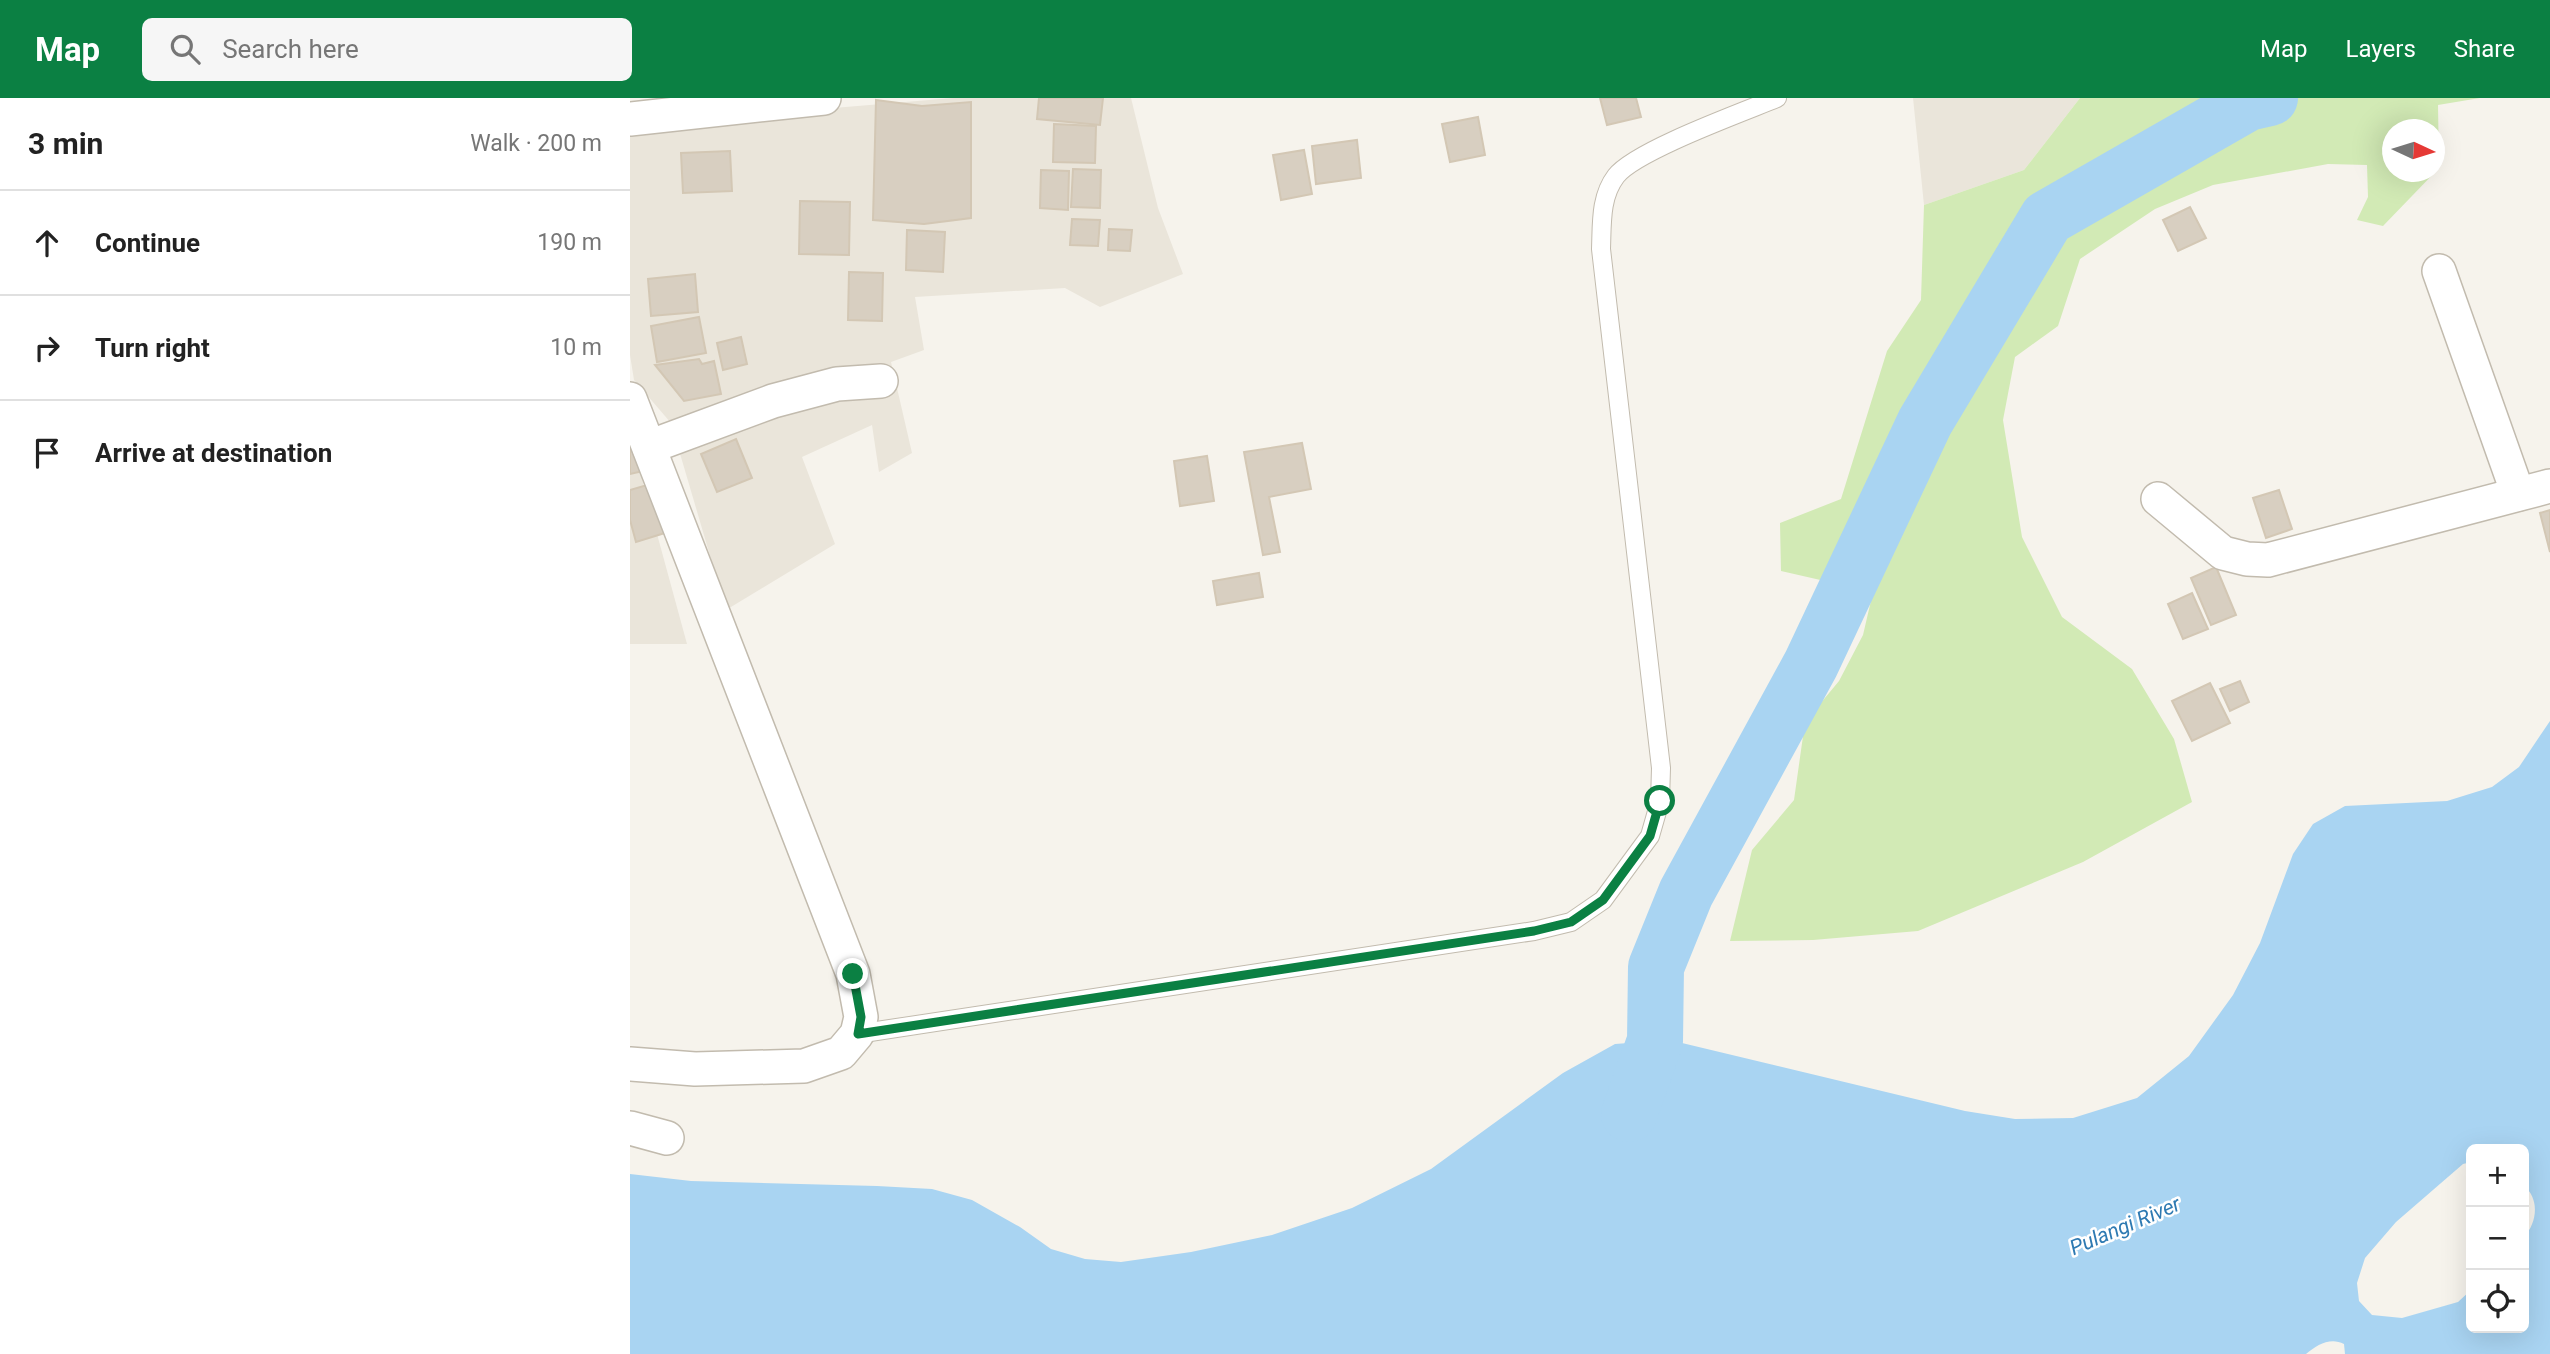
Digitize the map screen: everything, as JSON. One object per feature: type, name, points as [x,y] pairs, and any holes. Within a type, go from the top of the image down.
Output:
[{"type":"street","points":[[630,118],[824,98]]},
{"type":"street","points":[[2439,271],[2518,495]]},
{"type":"street","points":[[649,447],[794,395],[838,384],[881,381]]},
{"type":"street","points":[[630,399],[853,974],[861,1017],[858,1034],[841,1053],[804,1066],[695,1069],[630,1064]]},
{"type":"street","points":[[2158,499],[2223,553],[2247,559],[2268,560],[2550,486]]},
{"type":"street","points":[[630,1128],[667,1138]]},
{"type":"lane","points":[[858,1034],[1534,931],[1571,922],[1603,900],[1650,836],[1660,801],[1661,768],[1601,249],[1603,204],[1616,175],[1645,155],[1776,98]]},
{"type":"shaded area","points":[[953,98],[1131,98],[1158,208],[1183,274],[1100,307],[1065,288],[915,297],[924,350],[891,362],[912,453],[879,472],[872,425],[802,457],[835,544],[726,610],[671,423],[634,380],[630,355],[630,125]]},
{"type":"shaded area","points":[[1913,98],[2080,98],[2024,170],[1924,205]]},
{"type":"shaded area","points":[[630,435],[687,644],[630,644]]},
{"type":"green space","points":[[2080,98],[2480,98],[2438,105],[2438,119],[2382,119],[2382,182],[2425,182],[2383,226],[2357,220],[2368,197],[2367,165],[2328,164],[2213,185],[2155,209],[2080,259],[2058,326],[2015,357],[2003,420],[2022,537],[2062,617],[2132,669],[2174,739],[2192,802],[2083,862],[1918,931],[1813,940],[1730,941],[1752,850],[1794,800],[1805,722],[1839,681],[1863,635],[1873,592],[1781,571],[1780,523],[1841,499],[1887,351],[1921,300],[1924,205],[2024,170]]},
{"type":"water","name":"Pulangi River","points":[[2550,721],[2550,1354],[2345,1354],[2344,1344],[2334,1341],[2319,1345],[2306,1354],[630,1354],[630,1174],[691,1181],[932,1189],[972,1200],[1020,1227],[1051,1249],[1085,1259],[1121,1262],[1191,1252],[1272,1235],[1352,1208],[1431,1169],[1563,1073],[1615,1044],[1655,1041],[1682,1043],[1965,1111],[2015,1119],[2073,1118],[2137,1098],[2189,1056],[2233,995],[2260,943],[2293,854],[2313,824],[2345,806],[2447,801],[2492,787],[2519,767]],"holes":[[[2466,1144],[2529,1144],[2529,1191],[2533,1197],[2535,1211],[2529,1230],[2529,1333],[2466,1333],[2466,1295],[2458,1302],[2402,1318],[2372,1315],[2359,1301],[2357,1283],[2365,1258],[2396,1222],[2466,1163]]]},
{"type":"building","points":[[1039,98],[1103,98],[1100,125],[1037,119]]},
{"type":"building","points":[[1600,98],[1636,98],[1641,117],[1607,125]]},
{"type":"building","points":[[876,100],[922,106],[971,102],[971,218],[924,224],[873,220]]},
{"type":"building","points":[[1478,117],[1485,155],[1450,162],[1442,124]]},
{"type":"building","points":[[1054,124],[1096,126],[1095,163],[1053,162]]},
{"type":"building","points":[[1357,140],[1361,178],[1316,184],[1312,146]]},
{"type":"building","points":[[1304,150],[1312,194],[1281,200],[1273,155]]},
{"type":"building","points":[[730,151],[732,191],[683,193],[681,153]]},
{"type":"building","points":[[1073,169],[1101,170],[1100,208],[1071,207]]},
{"type":"building","points":[[1041,170],[1069,171],[1068,210],[1040,208]]},
{"type":"building","points":[[800,201],[850,202],[849,255],[799,254]]},
{"type":"building","points":[[2190,207],[2206,238],[2178,251],[2163,220]]},
{"type":"building","points":[[1072,219],[1100,220],[1098,246],[1070,245]]},
{"type":"building","points":[[1109,229],[1132,230],[1130,251],[1108,250]]},
{"type":"building","points":[[907,230],[945,232],[943,272],[906,270]]},
{"type":"building","points":[[849,272],[883,273],[882,321],[848,320]]},
{"type":"building","points":[[695,274],[698,312],[651,316],[648,279]]},
{"type":"building","points":[[699,317],[706,353],[657,362],[651,326]]},
{"type":"building","points":[[741,337],[747,364],[723,370],[717,343]]},
{"type":"building","points":[[699,359],[702,364],[714,361],[721,394],[684,401],[655,365]]},
{"type":"building","points":[[630,431],[643,471],[630,474]]},
{"type":"building","points":[[736,439],[752,478],[717,492],[701,454]]},
{"type":"building","points":[[1302,443],[1311,489],[1269,497],[1280,552],[1263,555],[1244,452]]},
{"type":"building","points":[[1207,456],[1214,501],[1180,506],[1174,461]]},
{"type":"building","points":[[654,483],[668,532],[636,542],[630,520],[630,490]]},
{"type":"building","points":[[2279,490],[2292,529],[2266,538],[2253,498]]},
{"type":"building","points":[[2550,510],[2550,552],[2540,513]]},
{"type":"building","points":[[2216,567],[2236,615],[2211,625],[2191,578]]},
{"type":"building","points":[[1259,573],[1263,597],[1217,605],[1213,581]]},
{"type":"building","points":[[2192,593],[2208,629],[2183,639],[2168,604]]},
{"type":"building","points":[[2240,681],[2249,702],[2230,711],[2220,689]]},
{"type":"building","points":[[2210,683],[2230,723],[2192,741],[2172,701]]},
{"type":"waterway","points":[[1629,1114],[1655,1041],[1656,967],[1686,893],[1811,664],[1925,422],[2047,218],[2248,103],[2270,98]]},
{"type":"route","points":[[853,974],[861,1017],[858,1034],[1534,931],[1571,922],[1603,900],[1650,836],[1660,801]]}]
